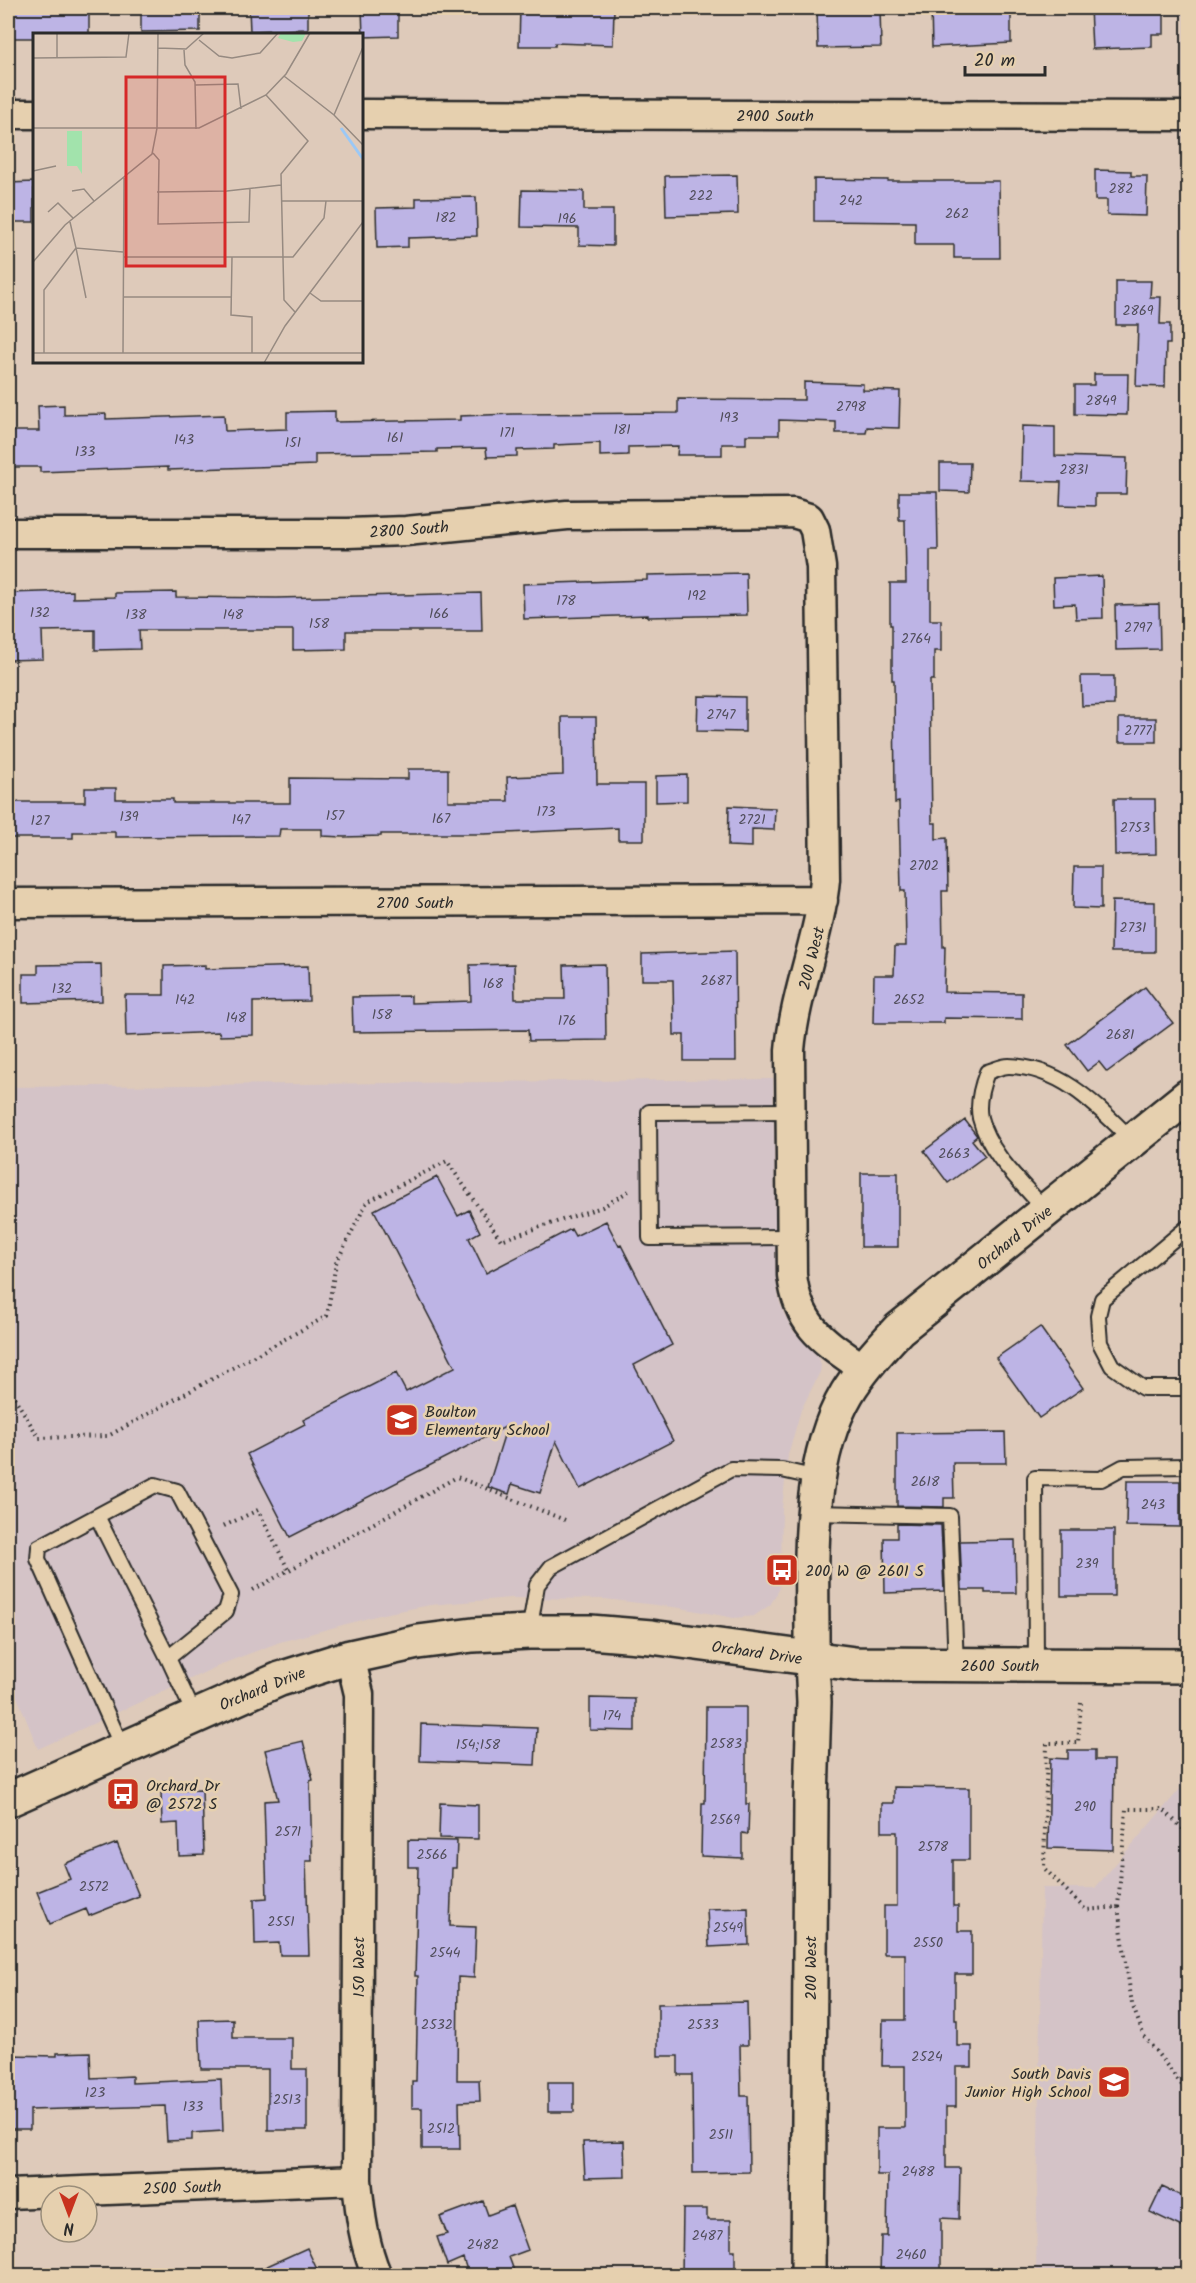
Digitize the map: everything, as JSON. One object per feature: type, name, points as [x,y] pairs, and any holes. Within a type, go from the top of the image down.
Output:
[{"type":"main road","name":"Orchard Drive","points":[[8,1800],[280,1679],[350,1657],[418,1642],[473,1635],[590,1632],[651,1637],[812,1660],[814,1513],[817,1478],[824,1447],[846,1393],[899,1329],[1188,1096]]},
{"type":"main road","name":"2600 South","points":[[812,1660],[855,1664],[1188,1666]]},
{"type":"main road","name":"200 West","points":[[808,2276],[811,1812],[814,1702],[812,1660]]},
{"type":"street","points":[[8,114],[33,114]]},
{"type":"street","name":"2900 South","points":[[363,114],[1188,116]]},
{"type":"street","name":"2800 South","points":[[8,533],[406,531],[567,515],[793,513],[809,518]]},
{"type":"street","name":"200 West","points":[[809,518],[815,530],[821,567],[825,879],[820,920],[792,1035],[790,1111],[794,1292],[805,1319],[830,1345],[864,1369]]},
{"type":"street","name":"2700 South","points":[[8,903],[823,900]]},
{"type":"street","name":"150 West","points":[[350,1657],[359,1694],[357,2180],[360,2215],[366,2245],[377,2276]]},
{"type":"street","name":"2500 South","points":[[8,2194],[357,2180]]},
{"type":"lane","points":[[1046,1211],[992,1144],[980,1117],[981,1086],[987,1072],[1008,1066],[1033,1070],[1065,1081],[1087,1097],[1133,1141]]},
{"type":"lane","points":[[790,1111],[649,1112],[650,1238],[792,1237]]},
{"type":"lane","points":[[1188,1227],[1102,1299],[1098,1316],[1100,1343],[1112,1366],[1143,1388],[1188,1388]]},
{"type":"lane","points":[[1036,1665],[1035,1478],[1101,1479],[1123,1467],[1188,1467]]},
{"type":"lane","points":[[529,1632],[537,1585],[551,1568],[731,1469],[782,1470],[817,1478]]},
{"type":"lane","points":[[123,1747],[38,1559],[39,1547],[155,1485],[177,1491],[231,1595],[226,1611],[168,1658]]},
{"type":"lane","points":[[814,1513],[950,1516],[956,1665]]},
{"type":"lane","points":[[97,1516],[195,1716]]},
{"type":"path","points":[[8,1387],[39,1438],[108,1436],[327,1316],[336,1263],[367,1202],[447,1161],[501,1240],[602,1207],[632,1190]]},
{"type":"path","points":[[253,1590],[457,1477],[565,1520]]},
{"type":"path","points":[[224,1526],[258,1510],[288,1569]]},
{"type":"path","points":[[1081,1703],[1078,1743],[1047,1743],[1044,1868],[1086,1911],[1118,1907]]},
{"type":"path","points":[[1185,2089],[1144,2036],[1132,2004],[1118,1907],[1126,1809],[1163,1809],[1188,1834]]},
{"type":"shaded area","name":"Boulton Elementary School","points":[[773,1079],[776,1280],[779,1300],[794,1332],[819,1358],[821,1366],[801,1410],[788,1455],[782,1508],[781,1577],[779,1590],[770,1605],[754,1616],[734,1618],[681,1608],[605,1599],[510,1598],[430,1605],[383,1614],[280,1642],[227,1662],[38,1749],[8,1674],[8,1087]]},
{"type":"shaded area","name":"South Davis Junior High School","points":[[1180,1701],[1188,1701],[1188,2275],[1036,2276],[1042,1888],[1095,1888],[1180,1789]]},
{"type":"building","points":[[8,8],[89,8],[89,33],[33,33],[33,38],[8,38]]},
{"type":"building","points":[[141,8],[200,8],[200,31],[141,32]]},
{"type":"building","points":[[249,8],[308,8],[308,29],[250,31]]},
{"type":"building","points":[[362,8],[398,8],[398,36],[363,37]]},
{"type":"building","points":[[520,8],[614,8],[613,45],[555,43],[555,46],[519,46]]},
{"type":"building","points":[[817,8],[880,8],[881,47],[818,48]]},
{"type":"building","points":[[931,8],[1011,8],[1011,43],[932,47]]},
{"type":"building","points":[[1090,8],[1164,9],[1164,34],[1152,34],[1152,47],[1092,49]]},
{"type":"building","points":[[1095,170],[1131,171],[1131,176],[1147,176],[1146,216],[1107,215],[1107,200],[1095,200]]},
{"type":"building","points":[[737,175],[738,214],[666,216],[665,176]]},
{"type":"building","points":[[814,179],[999,181],[1000,258],[954,258],[954,245],[915,245],[915,222],[814,221]]},
{"type":"building","points":[[33,182],[33,222],[8,222],[8,183]]},
{"type":"building","points":[[522,190],[584,191],[584,210],[613,210],[613,246],[579,245],[579,228],[521,227]]},
{"type":"building","points":[[476,197],[477,236],[408,238],[408,247],[377,248],[376,208],[416,207],[416,198]]},
{"type":"building","points":[[1116,281],[1151,281],[1150,297],[1161,297],[1160,324],[1170,324],[1170,344],[1166,344],[1165,387],[1136,386],[1138,325],[1116,325]]},
{"type":"building","points":[[1094,374],[1128,374],[1127,415],[1075,414],[1075,385],[1094,385]]},
{"type":"building","points":[[804,382],[863,384],[863,390],[900,391],[899,428],[867,427],[866,433],[836,433],[836,422],[779,420],[779,435],[746,435],[746,444],[722,444],[722,455],[677,455],[678,446],[628,447],[628,455],[600,456],[600,443],[554,445],[554,449],[517,450],[517,456],[487,457],[486,448],[437,449],[437,452],[315,454],[315,465],[40,472],[40,467],[8,467],[8,431],[39,431],[38,406],[64,405],[64,415],[106,414],[106,419],[224,415],[225,431],[287,429],[287,412],[335,411],[335,422],[460,420],[460,416],[512,414],[678,413],[678,399],[804,400]]},
{"type":"building","points":[[1022,426],[1055,427],[1055,456],[1127,458],[1126,494],[1095,494],[1095,506],[1060,505],[1061,482],[1021,481]]},
{"type":"building","points":[[940,463],[970,463],[969,492],[940,491]]},
{"type":"building","points":[[899,492],[937,492],[938,550],[930,550],[930,620],[941,620],[941,651],[934,651],[934,680],[930,680],[932,823],[936,823],[936,839],[947,838],[948,891],[942,891],[943,947],[945,947],[944,992],[1022,993],[1022,1019],[944,1018],[944,1023],[873,1023],[874,975],[894,975],[895,946],[906,946],[905,891],[901,891],[899,802],[895,803],[894,680],[892,680],[892,625],[890,625],[890,583],[906,583],[905,520],[899,520]]},
{"type":"building","points":[[746,573],[747,615],[524,619],[523,584],[647,580],[647,575]]},
{"type":"building","points":[[1102,576],[1103,618],[1076,619],[1075,604],[1054,605],[1053,578]]},
{"type":"building","points":[[73,591],[73,598],[115,597],[115,593],[176,592],[176,597],[277,598],[481,593],[482,631],[346,631],[346,649],[293,650],[293,630],[139,630],[140,649],[95,650],[95,630],[42,631],[43,659],[8,660],[8,593]]},
{"type":"building","points":[[1159,604],[1160,649],[1116,650],[1115,605]]},
{"type":"building","points":[[1081,676],[1114,676],[1114,705],[1082,706]]},
{"type":"building","points":[[698,696],[745,697],[745,732],[697,731]]},
{"type":"building","points":[[562,717],[596,717],[597,784],[644,784],[644,840],[618,840],[618,828],[344,837],[322,836],[322,829],[280,829],[279,836],[115,837],[115,832],[73,832],[73,838],[8,838],[8,802],[85,802],[85,788],[116,788],[116,799],[173,799],[173,803],[290,803],[290,778],[408,779],[408,769],[448,769],[448,801],[508,801],[507,777],[563,775]]},
{"type":"building","points":[[1119,718],[1156,718],[1156,742],[1119,742]]},
{"type":"building","points":[[687,775],[687,801],[656,802],[656,776]]},
{"type":"building","points":[[1114,799],[1155,799],[1156,854],[1115,855]]},
{"type":"building","points":[[729,806],[775,808],[774,830],[752,829],[752,847],[728,846]]},
{"type":"building","points":[[1074,867],[1101,867],[1101,909],[1073,908]]},
{"type":"building","points":[[1112,901],[1155,902],[1155,952],[1111,952]]},
{"type":"building","points":[[735,951],[736,1061],[684,1061],[684,1035],[674,1035],[673,980],[642,980],[642,954]]},
{"type":"building","points":[[101,964],[102,1001],[23,1003],[23,974],[38,974],[38,965]]},
{"type":"building","points":[[514,964],[515,999],[565,999],[564,965],[605,964],[606,1040],[529,1041],[528,1030],[353,1032],[352,997],[411,996],[411,1003],[471,1001],[470,965]]},
{"type":"building","points":[[205,965],[205,969],[308,966],[309,1001],[253,1002],[253,1035],[220,1036],[219,1032],[126,1036],[125,995],[164,995],[164,966]]},
{"type":"building","points":[[1145,987],[1173,1023],[1107,1072],[1099,1062],[1087,1071],[1067,1045]]},
{"type":"building","points":[[965,1120],[977,1136],[972,1140],[985,1156],[948,1183],[924,1151]]},
{"type":"building","points":[[861,1173],[898,1173],[898,1247],[861,1247]]},
{"type":"building","name":"Boulton Elementary School","points":[[437,1177],[458,1216],[469,1210],[480,1232],[469,1238],[486,1273],[571,1229],[575,1236],[606,1221],[619,1246],[621,1245],[672,1345],[634,1365],[673,1441],[580,1489],[556,1441],[540,1493],[512,1484],[509,1494],[488,1487],[507,1426],[290,1537],[247,1454],[305,1424],[303,1420],[396,1373],[406,1392],[455,1367],[374,1210]]},
{"type":"building","points":[[1040,1327],[1083,1388],[1039,1418],[996,1358]]},
{"type":"building","points":[[1005,1432],[1006,1463],[953,1463],[954,1498],[944,1498],[944,1507],[897,1506],[897,1433]]},
{"type":"building","points":[[1127,1481],[1180,1481],[1180,1527],[1126,1526]]},
{"type":"building","points":[[897,1524],[941,1525],[944,1591],[885,1593],[884,1538],[897,1538]]},
{"type":"building","points":[[1061,1530],[1114,1530],[1114,1596],[1061,1596]]},
{"type":"building","points":[[1015,1540],[1016,1593],[962,1590],[960,1541]]},
{"type":"building","points":[[590,1698],[635,1699],[635,1731],[590,1730]]},
{"type":"building","points":[[706,1707],[746,1707],[746,1804],[749,1804],[748,1834],[742,1833],[742,1858],[701,1856],[702,1803],[705,1803]]},
{"type":"building","points":[[421,1724],[537,1728],[535,1765],[420,1761]]},
{"type":"building","points":[[303,1741],[313,1780],[310,1781],[312,1861],[306,1861],[309,1955],[280,1955],[279,1943],[255,1944],[254,1899],[267,1898],[264,1801],[278,1800],[265,1750]]},
{"type":"building","points":[[1068,1750],[1095,1750],[1095,1760],[1114,1760],[1113,1850],[1048,1848],[1050,1758],[1068,1759]]},
{"type":"building","points":[[894,1787],[969,1788],[969,1860],[953,1860],[953,1906],[958,1906],[958,1931],[972,1931],[972,1974],[955,1974],[955,2020],[957,2020],[957,2046],[972,2046],[972,2067],[956,2067],[956,2107],[946,2107],[946,2168],[960,2168],[959,2219],[941,2218],[941,2276],[880,2276],[881,2236],[887,2236],[888,2175],[877,2175],[877,2128],[905,2128],[905,2066],[882,2066],[883,2020],[905,2020],[905,1954],[884,1954],[884,1906],[897,1906],[897,1832],[882,1832],[882,1803],[894,1803]]},
{"type":"building","points":[[202,1790],[204,1855],[179,1856],[178,1823],[162,1824],[161,1791]]},
{"type":"building","points":[[440,1803],[478,1805],[478,1839],[439,1838]]},
{"type":"building","points":[[408,1840],[457,1841],[456,1868],[452,1868],[450,1926],[476,1927],[474,1978],[458,1977],[457,2080],[479,2080],[480,2101],[459,2102],[460,2149],[422,2149],[422,2108],[412,2108],[412,2081],[416,2081],[418,1976],[415,1976],[418,1867],[408,1867]]},
{"type":"building","points":[[117,1843],[139,1896],[89,1916],[86,1909],[50,1924],[37,1892],[70,1879],[64,1864]]},
{"type":"building","points":[[748,1908],[749,1945],[709,1947],[707,1909]]},
{"type":"building","points":[[747,2002],[748,2045],[740,2045],[741,2096],[748,2096],[749,2172],[693,2173],[692,2075],[678,2075],[678,2056],[658,2056],[658,2004]]},
{"type":"building","points":[[233,2019],[233,2038],[292,2038],[292,2069],[307,2069],[307,2130],[268,2130],[268,2069],[201,2069],[199,2020]]},
{"type":"building","points":[[90,2052],[91,2078],[132,2076],[132,2083],[221,2079],[223,2131],[192,2133],[192,2140],[167,2141],[165,2106],[30,2110],[30,2129],[8,2129],[8,2055],[57,2056],[57,2053]]},
{"type":"building","points":[[548,2082],[574,2082],[574,2112],[548,2112]]},
{"type":"building","points":[[624,2141],[625,2177],[585,2178],[583,2142]]},
{"type":"building","points":[[1162,2187],[1188,2199],[1188,2230],[1150,2212]]},
{"type":"building","points":[[483,2201],[488,2215],[512,2206],[528,2250],[509,2257],[516,2276],[469,2276],[463,2258],[447,2265],[437,2237],[447,2234],[440,2217]]},
{"type":"building","points":[[683,2209],[707,2209],[707,2220],[731,2220],[731,2250],[735,2250],[735,2276],[682,2276]]},
{"type":"building","points":[[307,2248],[320,2276],[245,2276]]},
{"type":"place","name":"Boulton Elementary School","points":[[402,1420]]},
{"type":"place","name":"200 W @ 2601 S","points":[[782,1570]]},
{"type":"place","name":"Orchard Dr @ 2572 S","points":[[123,1794]]},
{"type":"place","name":"South Davis Junior High School","points":[[1114,2082]]}]
